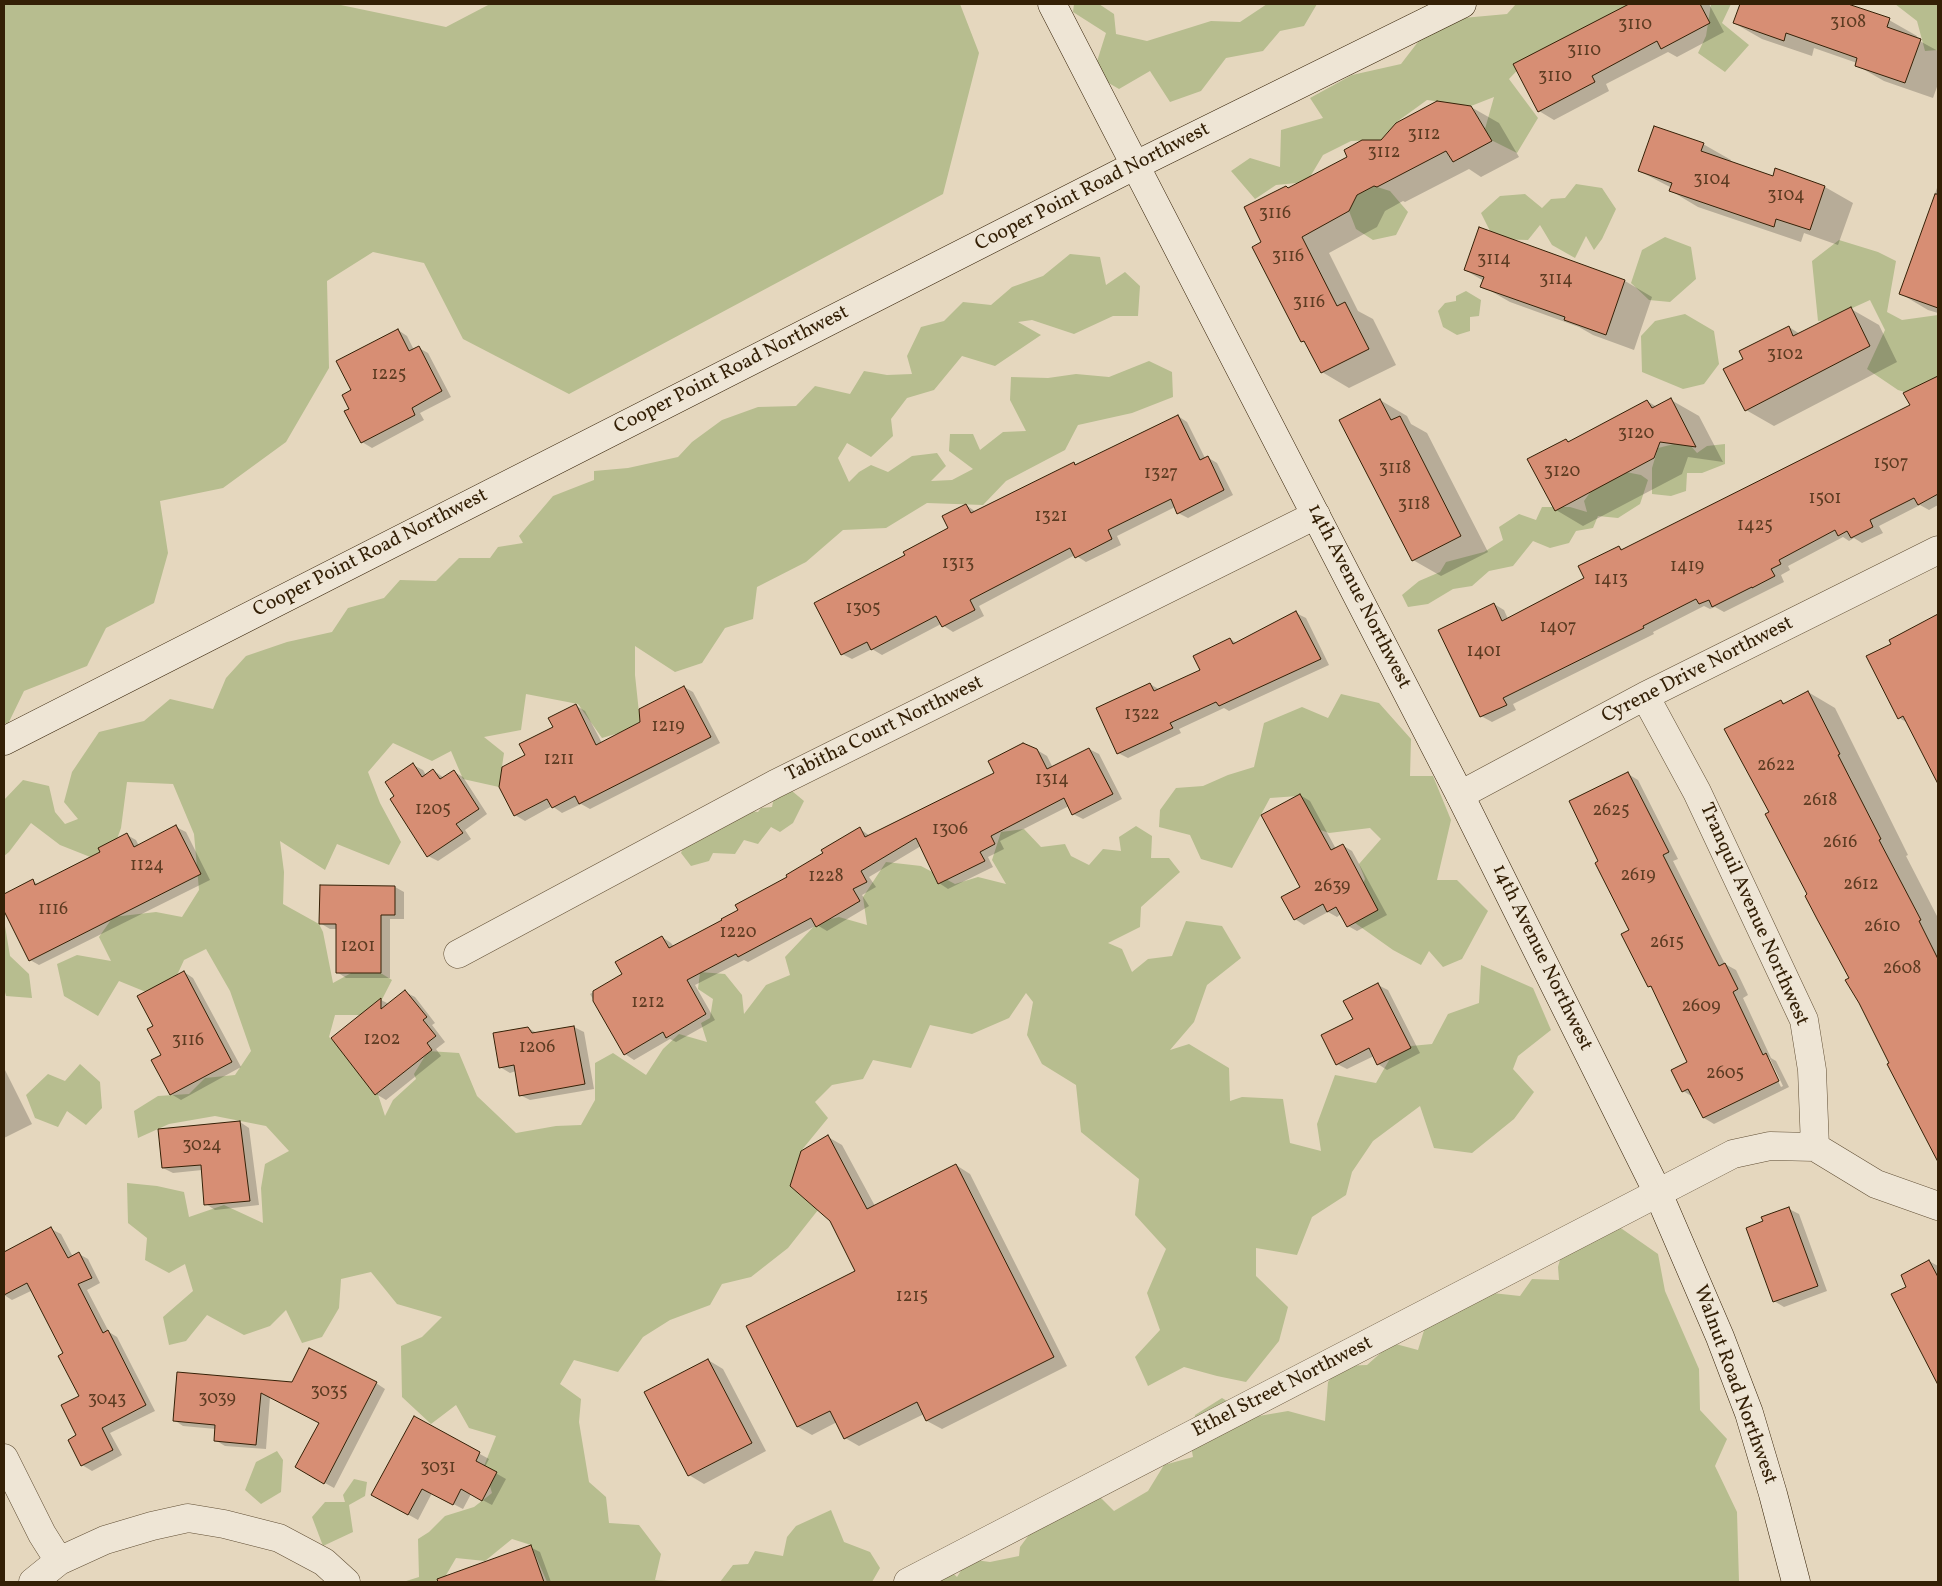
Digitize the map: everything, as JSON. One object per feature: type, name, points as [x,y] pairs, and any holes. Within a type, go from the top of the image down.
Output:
[{"type":"street","name":"14th Avenue Northwest","points":[[1052,4],[1460,795],[1658,1193]]},
{"type":"street","name":"Cooper Point Road Northwest","points":[[4,742],[1134,166],[1462,4]]},
{"type":"street","name":"Tabitha Court Northwest","points":[[458,954],[775,784],[1316,515]]},
{"type":"street","name":"Cyrene Drive Northwest","points":[[1460,795],[1646,696],[1938,550]]},
{"type":"street","name":"Tranquil Avenue Northwest","points":[[1646,696],[1697,792],[1804,1020],[1812,1070],[1815,1147]]},
{"type":"street","name":"Ethel Street Northwest","points":[[908,1582],[1733,1154],[1770,1146],[1815,1147]]},
{"type":"street","points":[[1815,1147],[1876,1184],[1938,1206]]},
{"type":"street","name":"Walnut Road Northwest","points":[[1658,1193],[1720,1336],[1749,1414],[1773,1494],[1796,1582]]},
{"type":"street","points":[[4,1458],[42,1534],[59,1561]]},
{"type":"street","points":[[32,1582],[59,1561],[105,1540],[188,1518],[224,1524],[279,1538],[324,1562],[346,1582]]},
{"type":"green space","points":[[4,4],[336,4],[446,27],[490,4],[960,4],[979,53],[943,194],[569,394],[463,339],[424,263],[373,252],[327,281],[329,368],[286,442],[223,488],[160,501],[168,553],[154,603],[106,628],[87,666],[24,691],[8,724],[4,723]]},
{"type":"green space","points":[[1074,4],[1099,4],[1114,14],[1116,34],[1147,41],[1211,21],[1240,22],[1267,4],[1317,4],[1304,26],[1280,31],[1263,51],[1226,58],[1201,91],[1170,102],[1150,71],[1119,89],[1093,74],[1106,33],[1073,12]]},
{"type":"green space","points":[[1516,4],[1646,4],[1634,22],[1532,55],[1509,79],[1538,118],[1517,153],[1483,136],[1494,97],[1471,106],[1427,100],[1398,121],[1381,140],[1351,141],[1323,155],[1307,182],[1276,185],[1255,199],[1231,171],[1250,158],[1280,167],[1281,130],[1323,118],[1310,98],[1352,75],[1401,64],[1421,38],[1463,18],[1507,14]]},
{"type":"green space","points":[[1711,4],[1731,4],[1722,23],[1749,45],[1725,72],[1698,53],[1706,36]]},
{"type":"green space","points":[[1895,4],[1938,4],[1938,50],[1925,51],[1917,21]]},
{"type":"green space","points":[[1576,184],[1602,188],[1616,209],[1602,239],[1594,250],[1586,236],[1575,258],[1552,245],[1540,225],[1528,240],[1494,239],[1481,213],[1500,196],[1525,194],[1542,208],[1551,199],[1565,198]]},
{"type":"green space","points":[[1374,186],[1390,191],[1408,212],[1396,235],[1373,240],[1356,229],[1349,211],[1357,195]]},
{"type":"green space","points":[[1665,237],[1691,247],[1696,279],[1670,302],[1649,300],[1631,283],[1642,250]]},
{"type":"green space","points":[[1839,240],[1878,252],[1896,261],[1887,312],[1902,320],[1938,315],[1938,384],[1935,382],[1927,399],[1898,390],[1867,369],[1885,330],[1870,300],[1826,320],[1818,321],[1812,261]]},
{"type":"green space","points":[[1070,254],[1100,257],[1106,285],[1125,272],[1140,286],[1138,316],[1113,316],[1074,334],[1032,320],[1018,322],[1041,335],[995,366],[962,356],[934,390],[907,398],[891,419],[893,436],[871,457],[847,443],[838,458],[849,482],[859,472],[871,465],[888,472],[912,456],[937,453],[946,466],[931,481],[952,480],[973,469],[949,451],[950,434],[973,434],[980,450],[1003,432],[1026,431],[1010,400],[1011,377],[1048,378],[1076,374],[1109,377],[1149,361],[1172,372],[1173,397],[1132,413],[1078,425],[1065,450],[1006,481],[983,505],[927,503],[886,528],[843,530],[806,562],[757,587],[753,619],[725,628],[702,663],[675,672],[635,646],[635,675],[640,722],[619,733],[602,738],[578,704],[526,694],[521,730],[484,737],[504,753],[499,787],[463,779],[451,751],[432,761],[393,743],[368,772],[380,803],[401,842],[389,865],[337,844],[325,870],[280,841],[284,872],[283,904],[319,924],[323,932],[333,983],[353,972],[379,972],[392,980],[374,1015],[335,1015],[329,1037],[373,1079],[385,1116],[393,1100],[416,1079],[414,1074],[428,1051],[459,1053],[477,1096],[516,1133],[556,1126],[581,1125],[595,1100],[595,1063],[613,1053],[646,1075],[663,1049],[679,1034],[707,1042],[701,1023],[710,1018],[713,999],[698,989],[700,972],[725,974],[742,995],[744,1014],[766,985],[790,975],[785,957],[818,922],[839,917],[867,925],[863,897],[886,862],[921,866],[955,884],[978,877],[1006,884],[992,860],[1001,832],[1024,829],[1041,847],[1065,844],[1071,856],[1089,865],[1103,849],[1121,851],[1119,837],[1136,826],[1152,836],[1151,858],[1169,858],[1180,872],[1141,907],[1140,927],[1108,943],[1122,949],[1132,972],[1148,959],[1172,956],[1186,921],[1222,926],[1241,958],[1207,985],[1194,1022],[1170,1050],[1189,1044],[1229,1068],[1230,1101],[1242,1097],[1283,1099],[1290,1143],[1321,1151],[1317,1124],[1335,1075],[1376,1083],[1392,1055],[1411,1046],[1432,1044],[1448,1014],[1479,1003],[1481,965],[1533,988],[1551,1030],[1518,1056],[1513,1069],[1534,1092],[1514,1119],[1472,1153],[1434,1148],[1420,1106],[1373,1141],[1352,1172],[1346,1195],[1312,1217],[1297,1255],[1256,1248],[1256,1276],[1288,1307],[1279,1341],[1246,1382],[1184,1367],[1148,1386],[1135,1357],[1160,1330],[1147,1293],[1166,1249],[1135,1215],[1139,1179],[1081,1132],[1076,1085],[1042,1064],[1027,1035],[1033,1002],[1026,993],[1009,1018],[972,1034],[930,1025],[911,1068],[873,1060],[863,1079],[832,1085],[815,1102],[828,1118],[801,1151],[790,1186],[818,1210],[788,1248],[751,1277],[722,1284],[710,1305],[670,1320],[643,1337],[618,1372],[574,1360],[560,1384],[581,1399],[579,1422],[589,1482],[606,1497],[609,1523],[639,1525],[661,1554],[655,1580],[684,1582],[547,1582],[531,1545],[512,1539],[485,1561],[456,1558],[442,1582],[403,1582],[419,1577],[418,1539],[429,1532],[445,1516],[474,1507],[492,1493],[484,1466],[496,1436],[469,1428],[456,1405],[431,1424],[402,1397],[401,1346],[422,1337],[442,1317],[397,1304],[371,1272],[341,1279],[339,1308],[322,1337],[302,1343],[286,1310],[270,1326],[244,1335],[207,1315],[186,1341],[169,1345],[163,1317],[193,1291],[185,1264],[169,1273],[145,1260],[147,1238],[128,1223],[127,1183],[157,1186],[184,1192],[189,1217],[224,1205],[263,1223],[261,1188],[265,1164],[289,1151],[266,1126],[215,1116],[169,1124],[138,1138],[134,1111],[158,1096],[189,1094],[205,1078],[235,1075],[251,1051],[230,991],[206,949],[184,960],[173,984],[146,992],[119,981],[98,1016],[64,996],[57,964],[77,955],[111,961],[99,937],[113,917],[156,912],[182,917],[199,890],[194,834],[173,784],[127,782],[121,828],[108,864],[60,845],[31,823],[4,856],[4,800],[23,780],[49,786],[55,812],[65,824],[78,819],[64,802],[72,772],[99,732],[144,721],[170,699],[213,709],[226,678],[246,656],[287,642],[332,632],[348,608],[384,598],[400,580],[436,581],[459,558],[490,558],[498,547],[523,543],[519,536],[553,496],[594,480],[594,471],[628,468],[678,457],[692,442],[722,420],[758,407],[796,406],[815,386],[850,394],[864,371],[887,375],[912,374],[907,356],[921,327],[944,321],[963,302],[991,305],[1012,287],[1043,276]]},
{"type":"green space","points":[[1466,291],[1481,300],[1479,316],[1470,317],[1470,331],[1457,335],[1443,327],[1438,311],[1445,303],[1456,301],[1456,296]]},
{"type":"green space","points":[[1685,314],[1714,331],[1719,364],[1704,384],[1683,389],[1642,372],[1641,336],[1655,321]]},
{"type":"green space","points":[[1674,444],[1691,446],[1697,453],[1707,446],[1725,444],[1725,464],[1702,473],[1687,473],[1686,491],[1671,496],[1652,494],[1652,468],[1658,448]]},
{"type":"green space","points":[[1621,471],[1641,475],[1648,480],[1640,504],[1618,518],[1598,516],[1593,528],[1576,531],[1569,543],[1550,548],[1533,541],[1513,566],[1489,571],[1472,586],[1453,589],[1428,604],[1408,607],[1402,595],[1419,581],[1440,572],[1446,562],[1484,552],[1503,540],[1499,527],[1519,514],[1536,520],[1542,507],[1570,507],[1587,512],[1584,501],[1599,480]]},
{"type":"green space","points":[[1341,694],[1379,703],[1411,739],[1410,776],[1433,776],[1451,820],[1437,880],[1457,880],[1488,911],[1462,959],[1443,967],[1429,951],[1421,965],[1393,950],[1348,918],[1365,879],[1359,864],[1381,839],[1370,828],[1329,833],[1309,826],[1298,796],[1270,798],[1232,868],[1201,859],[1190,835],[1159,827],[1160,810],[1176,788],[1203,786],[1228,775],[1254,767],[1264,723],[1302,707],[1328,718]]},
{"type":"green space","points":[[792,791],[804,801],[793,823],[780,832],[771,827],[758,844],[744,840],[735,854],[713,853],[709,861],[691,866],[681,853],[686,841],[741,810],[758,812],[761,808],[772,807],[775,792]]},
{"type":"green space","points":[[4,920],[10,956],[29,974],[32,998],[6,996],[4,988]]},
{"type":"green space","points":[[80,1064],[100,1082],[102,1108],[86,1125],[67,1111],[58,1127],[35,1118],[26,1095],[48,1074],[65,1081]]},
{"type":"green space","points":[[1615,1224],[1658,1254],[1665,1291],[1699,1369],[1700,1410],[1727,1439],[1715,1466],[1737,1512],[1739,1582],[907,1582],[911,1564],[939,1559],[957,1577],[968,1559],[990,1562],[1019,1556],[1020,1547],[1034,1528],[1095,1492],[1114,1511],[1148,1491],[1164,1465],[1193,1457],[1191,1446],[1195,1415],[1222,1398],[1253,1417],[1288,1411],[1325,1421],[1328,1382],[1340,1366],[1367,1365],[1392,1343],[1418,1350],[1426,1324],[1458,1312],[1465,1290],[1520,1296],[1532,1279],[1559,1280],[1558,1267],[1567,1234]]},
{"type":"green space","points":[[277,1451],[283,1460],[281,1492],[261,1504],[245,1490],[256,1462]]},
{"type":"green space","points":[[354,1479],[367,1482],[365,1496],[349,1505],[353,1532],[323,1546],[312,1517],[325,1502],[345,1502],[343,1495]]},
{"type":"green space","points":[[831,1510],[844,1542],[870,1552],[880,1568],[872,1582],[720,1582],[733,1565],[748,1564],[755,1551],[783,1556],[787,1537],[796,1526]]},
{"type":"building","points":[[1629,4],[1700,4],[1710,23],[1661,49],[1657,41],[1592,76],[1595,82],[1538,112],[1513,64]]},
{"type":"building","points":[[1740,4],[1848,4],[1890,18],[1887,27],[1921,39],[1905,83],[1855,66],[1857,58],[1786,33],[1784,41],[1733,23]]},
{"type":"building","points":[[1437,101],[1471,106],[1492,141],[1453,162],[1446,151],[1377,187],[1374,186],[1357,195],[1349,211],[1302,237],[1337,306],[1345,302],[1369,349],[1321,373],[1304,341],[1301,342],[1252,247],[1261,242],[1244,207],[1286,186],[1288,188],[1347,157],[1344,150],[1362,140],[1381,140],[1396,123]]},
{"type":"building","points":[[1654,126],[1704,143],[1701,151],[1773,176],[1775,168],[1825,186],[1810,230],[1776,219],[1774,227],[1669,191],[1672,183],[1638,171]]},
{"type":"building","points":[[1935,194],[1938,194],[1938,308],[1899,294]]},
{"type":"building","points":[[1479,227],[1625,280],[1606,335],[1564,320],[1565,317],[1480,287],[1484,277],[1464,270]]},
{"type":"building","points":[[1851,307],[1870,346],[1745,411],[1723,369],[1743,359],[1739,351],[1789,326],[1793,336]]},
{"type":"building","points":[[398,329],[409,351],[419,346],[442,391],[412,408],[415,415],[361,443],[344,411],[349,409],[342,395],[351,390],[336,361]]},
{"type":"building","points":[[1938,376],[1938,494],[1918,505],[1914,498],[1870,520],[1873,527],[1851,538],[1847,531],[1838,536],[1835,530],[1779,560],[1781,564],[1771,569],[1775,576],[1712,607],[1709,600],[1699,604],[1696,599],[1643,626],[1644,628],[1503,698],[1507,705],[1480,717],[1438,630],[1494,603],[1502,621],[1584,578],[1578,566],[1619,546],[1621,550],[1910,405],[1903,393]]},
{"type":"building","points":[[1671,398],[1696,447],[1660,442],[1654,458],[1555,511],[1527,459],[1566,439],[1568,442],[1647,400],[1652,408]]},
{"type":"building","points":[[1380,399],[1391,420],[1400,416],[1461,536],[1412,561],[1339,420]]},
{"type":"building","points":[[1178,415],[1200,460],[1208,456],[1224,490],[1177,514],[1171,499],[1108,530],[1112,539],[1075,558],[1070,548],[970,600],[975,610],[942,627],[936,616],[871,650],[867,642],[841,655],[814,603],[905,555],[903,552],[948,528],[942,516],[966,504],[971,513],[1074,462],[1075,465]]},
{"type":"building","points":[[1296,611],[1321,659],[1219,706],[1216,702],[1170,723],[1173,728],[1117,754],[1096,708],[1150,683],[1154,691],[1200,670],[1193,656],[1230,638],[1233,644]]},
{"type":"building","points":[[1938,614],[1938,784],[1903,716],[1898,719],[1866,656],[1891,644],[1889,640]]},
{"type":"building","points":[[684,686],[711,737],[579,804],[575,796],[552,808],[547,799],[514,816],[499,787],[502,767],[525,755],[519,744],[553,727],[548,718],[576,704],[596,745],[640,722],[639,709]]},
{"type":"building","points":[[1808,691],[1881,839],[1879,840],[1921,920],[1919,921],[1938,959],[1938,1162],[1887,1064],[1889,1063],[1859,1003],[1845,980],[1849,978],[1805,896],[1807,894],[1765,814],[1769,812],[1724,729],[1781,700],[1783,704]]},
{"type":"building","points":[[1023,743],[1037,749],[1047,769],[1089,748],[1113,794],[1072,815],[1064,798],[991,836],[995,844],[980,852],[985,861],[938,884],[916,838],[861,871],[867,882],[853,889],[860,901],[816,927],[811,918],[738,957],[736,954],[687,980],[706,1014],[666,1038],[663,1032],[624,1055],[593,1001],[593,991],[622,974],[615,962],[662,936],[669,948],[722,920],[738,910],[735,905],[787,877],[786,875],[823,853],[821,850],[860,827],[865,837],[994,773],[988,761]]},
{"type":"building","points":[[413,763],[422,777],[433,769],[440,779],[454,770],[479,809],[456,824],[463,833],[427,857],[390,799],[394,796],[385,782]]},
{"type":"building","points":[[1628,772],[1669,852],[1663,855],[1719,966],[1725,963],[1738,989],[1733,992],[1763,1055],[1766,1053],[1779,1081],[1703,1118],[1688,1089],[1682,1092],[1671,1070],[1687,1062],[1651,986],[1648,987],[1621,934],[1629,930],[1595,863],[1598,861],[1569,801]]},
{"type":"building","points":[[1300,794],[1331,850],[1343,844],[1378,910],[1347,927],[1336,907],[1327,912],[1323,904],[1294,920],[1281,897],[1300,887],[1261,815]]},
{"type":"building","points":[[176,825],[201,874],[29,961],[4,911],[4,894],[33,879],[35,885],[100,852],[98,848],[127,833],[134,847]]},
{"type":"building","points":[[320,885],[395,886],[395,915],[381,915],[381,973],[336,973],[336,924],[319,924]]},
{"type":"building","points":[[184,971],[232,1062],[170,1095],[151,1060],[161,1055],[147,1029],[153,1026],[137,996]]},
{"type":"building","points":[[1378,983],[1411,1048],[1377,1065],[1369,1048],[1336,1065],[1321,1035],[1353,1019],[1343,1001]]},
{"type":"building","points":[[405,990],[427,1017],[423,1020],[436,1036],[427,1043],[432,1050],[375,1095],[331,1038],[381,998],[381,1009]]},
{"type":"building","points":[[574,1026],[585,1084],[519,1096],[514,1065],[499,1068],[493,1033],[528,1027],[532,1033]]},
{"type":"building","points":[[240,1121],[250,1201],[204,1205],[201,1165],[162,1168],[158,1129]]},
{"type":"building","points":[[828,1135],[867,1209],[956,1164],[1054,1357],[926,1421],[917,1402],[844,1439],[830,1411],[797,1427],[746,1326],[855,1271],[830,1221],[790,1186],[801,1151]]},
{"type":"building","points":[[1789,1207],[1818,1286],[1773,1302],[1746,1228],[1763,1221],[1761,1217]]},
{"type":"building","points":[[51,1227],[68,1258],[79,1252],[92,1278],[78,1284],[103,1333],[108,1330],[146,1405],[102,1428],[113,1450],[81,1466],[68,1440],[76,1435],[61,1405],[79,1396],[58,1356],[63,1353],[27,1283],[4,1295],[4,1252]]},
{"type":"building","points":[[1929,1260],[1938,1277],[1938,1385],[1891,1294],[1906,1287],[1901,1275]]},
{"type":"building","points":[[309,1348],[377,1382],[324,1484],[295,1467],[319,1423],[261,1393],[256,1445],[214,1441],[215,1425],[173,1421],[177,1372],[292,1382]]},
{"type":"building","points":[[708,1359],[752,1443],[688,1476],[644,1392]]},
{"type":"building","points":[[414,1416],[480,1452],[476,1461],[497,1472],[482,1501],[461,1489],[453,1505],[422,1489],[408,1515],[371,1495]]},
{"type":"building","points":[[531,1545],[544,1582],[438,1582],[437,1579]]}]
